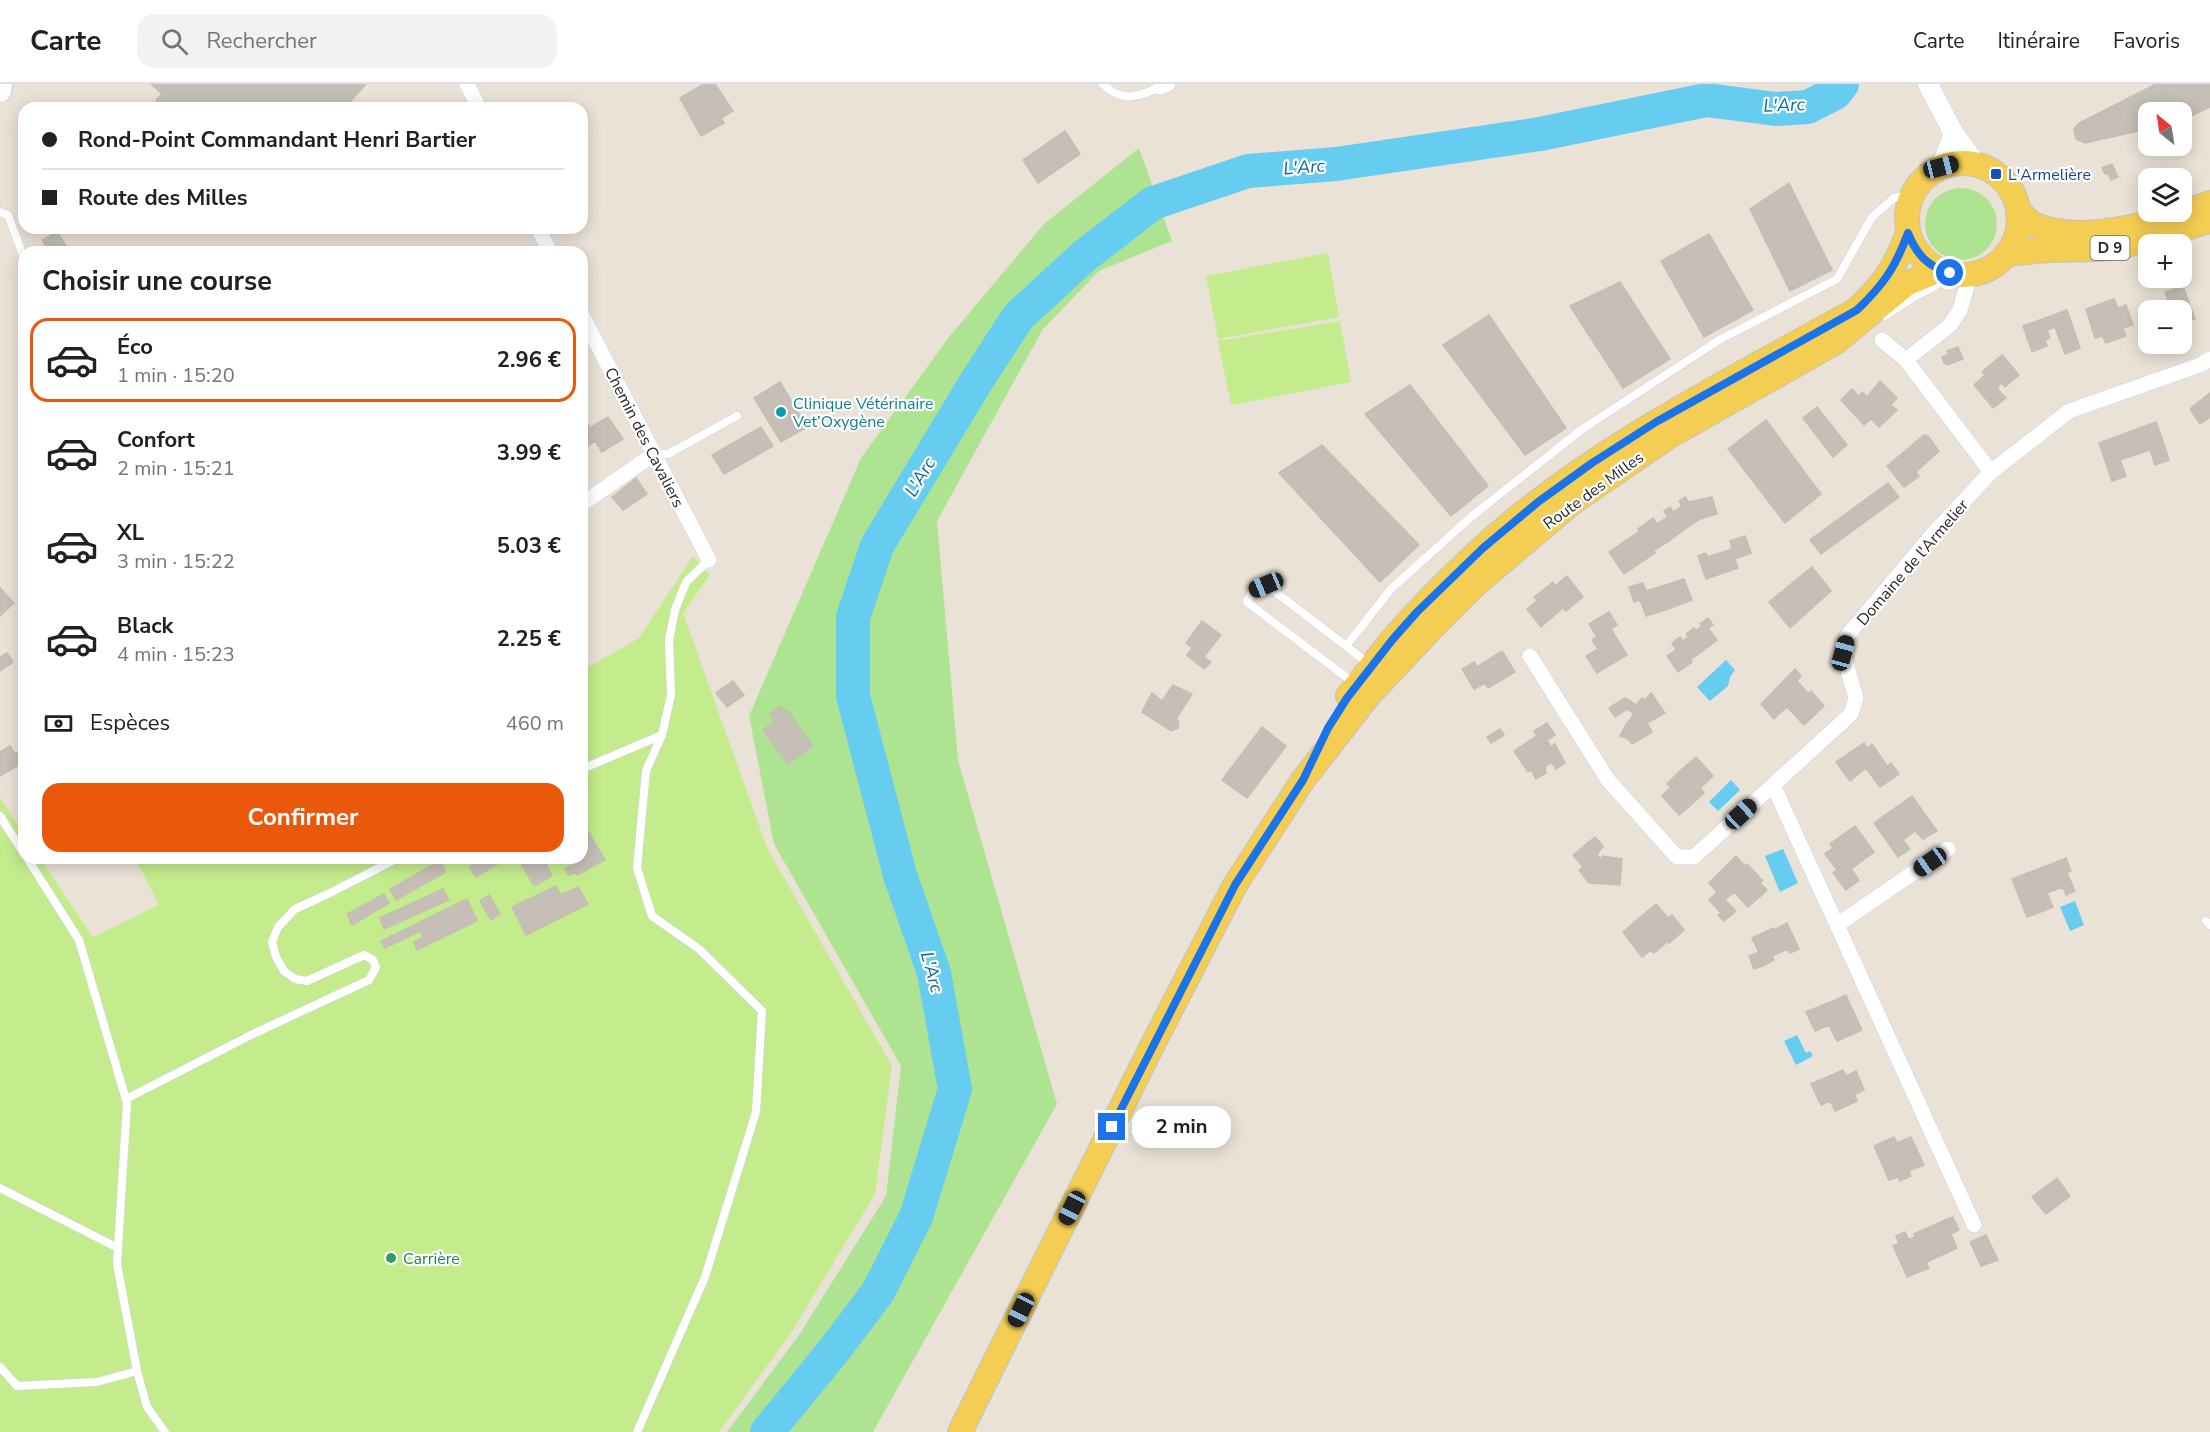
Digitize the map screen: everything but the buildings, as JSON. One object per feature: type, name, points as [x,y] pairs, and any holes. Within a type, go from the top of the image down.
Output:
[{"type":"main road","points":[[0,91],[1,84]]},
{"type":"main road","points":[[1959,163],[1977,165],[1996,174],[2011,189],[2018,210],[2017,233],[2006,254],[1990,268],[1956,277],[1920,255],[1908,233],[1907,214],[1912,194],[1924,178],[1941,167],[1959,163]]},
{"type":"main road","name":"D 9","points":[[2018,210],[2033,225],[2059,231],[2095,233],[2116,231],[2210,203]]},
{"type":"main road","name":"D 9","points":[[2006,254],[2120,247],[2210,221]]},
{"type":"main road","name":"Route des Milles","points":[[960,1432],[1152,1046],[1235,885],[1371,681],[1393,639],[1417,612],[1483,548],[1592,463],[1656,422],[1857,310],[1879,288],[1898,262],[1908,233]]},
{"type":"main road","name":"Route des Milles","points":[[1371,681],[1476,584],[1572,502],[1668,437],[1836,342],[1905,284],[1956,277]]},
{"type":"street","points":[[466,84],[475,102]]},
{"type":"street","points":[[1928,84],[1950,125],[1977,165]]},
{"type":"street","points":[[1941,167],[1950,125]]},
{"type":"street","points":[[1906,360],[1950,325],[1960,310],[1956,277]]},
{"type":"street","name":"Chemin des Cavaliers","points":[[588,327],[709,560]]},
{"type":"street","points":[[1882,340],[1906,360],[1991,472]]},
{"type":"street","name":"Domaine de l'Armelier","points":[[1530,656],[1608,780],[1677,857],[1694,858],[1851,714],[1856,698],[1843,653],[1847,636],[1932,535],[1991,472],[2069,411],[2200,365],[2210,359]]},
{"type":"street","points":[[588,496],[654,454]]},
{"type":"street","points":[[1773,785],[1974,1225]]},
{"type":"street","points":[[1837,925],[1948,849]]},
{"type":"lane","points":[[1103,84],[1113,93],[1135,98],[1164,86]]},
{"type":"lane","points":[[1346,646],[1391,589],[1471,517],[1581,430],[1719,340],[1836,279],[1872,217],[1894,198],[1912,194]]},
{"type":"lane","points":[[0,212],[8,215],[20,246]]},
{"type":"lane","points":[[654,454],[668,454],[737,416]]},
{"type":"lane","points":[[637,1432],[705,1277],[756,1112],[762,1011],[699,950],[652,916],[637,868],[646,771],[662,735],[671,695],[669,640],[675,610],[686,582],[709,560]]},
{"type":"lane","points":[[1266,585],[1346,646],[1371,681],[1247,602],[1252,591],[1266,585]]},
{"type":"lane","points":[[588,766],[662,735]]},
{"type":"lane","points":[[0,816],[18,844]]},
{"type":"lane","points":[[31,864],[79,940],[126,1099],[117,1264],[147,1407],[165,1432]]},
{"type":"lane","points":[[126,1099],[253,1034],[369,980],[376,967],[373,960],[364,955],[306,981],[295,979],[284,971],[276,957],[272,942],[278,927],[295,909],[386,864]]},
{"type":"lane","points":[[0,1188],[118,1248]]},
{"type":"lane","points":[[0,1367],[17,1386],[97,1382],[138,1371]]},
{"type":"green space","points":[[1139,148],[1172,241],[1099,271],[1043,329],[937,521],[958,760],[1057,1104],[873,1432],[727,1432],[799,1335],[886,1196],[901,1066],[774,844],[749,716],[861,458],[949,337],[1044,224]]},
{"type":"green space","points":[[1961,188],[1981,194],[1991,204],[1997,224],[1991,244],[1981,254],[1961,260],[1941,254],[1931,244],[1925,224],[1931,204],[1941,194]]},
{"type":"green space","points":[[1328,253],[1339,317],[1218,339],[1206,276]]},
{"type":"green space","points":[[1340,321],[1351,382],[1231,405],[1218,341]]},
{"type":"green space","points":[[693,556],[710,575],[683,613],[767,848],[892,1066],[875,1194],[791,1333],[719,1432],[0,1432],[0,798],[18,825],[18,864],[44,864],[93,937],[159,905],[138,864],[588,864],[588,668],[639,638]]},
{"type":"water","points":[[1726,660],[1735,670],[1728,686],[1710,701],[1697,687]]},
{"type":"water","points":[[1731,780],[1740,790],[1718,811],[1709,802]]},
{"type":"water","points":[[1783,849],[1798,883],[1780,892],[1765,856]]},
{"type":"water","points":[[2075,901],[2084,925],[2070,931],[2060,907]]},
{"type":"water","points":[[1797,1035],[1806,1053],[1810,1051],[1813,1056],[1796,1065],[1784,1041]]},
{"type":"waterway","name":"L'Arc","points":[[767,1432],[878,1292],[916,1217],[955,1089],[934,973],[900,875],[853,696],[853,617],[877,546],[974,385],[1018,317],[1083,257],[1153,203],[1248,171],[1336,164],[1540,134],[1706,100],[1776,109],[1808,107],[1835,93],[1842,84]]},
{"type":"place","name":"L'Armelière","points":[[1996,174]]},
{"type":"place","name":"Clinique Vétérinaire Vet’Oxygène","points":[[781,412]]},
{"type":"place","name":"Carrière","points":[[391,1258]]},
{"type":"route","points":[[1112,1127],[1235,885],[1303,780],[1328,728],[1347,698],[1417,612],[1483,548],[1538,502],[1592,463],[1656,422],[1857,310],[1879,288],[1898,262],[1908,233],[1913,245],[1928,264],[1950,273]]}]
